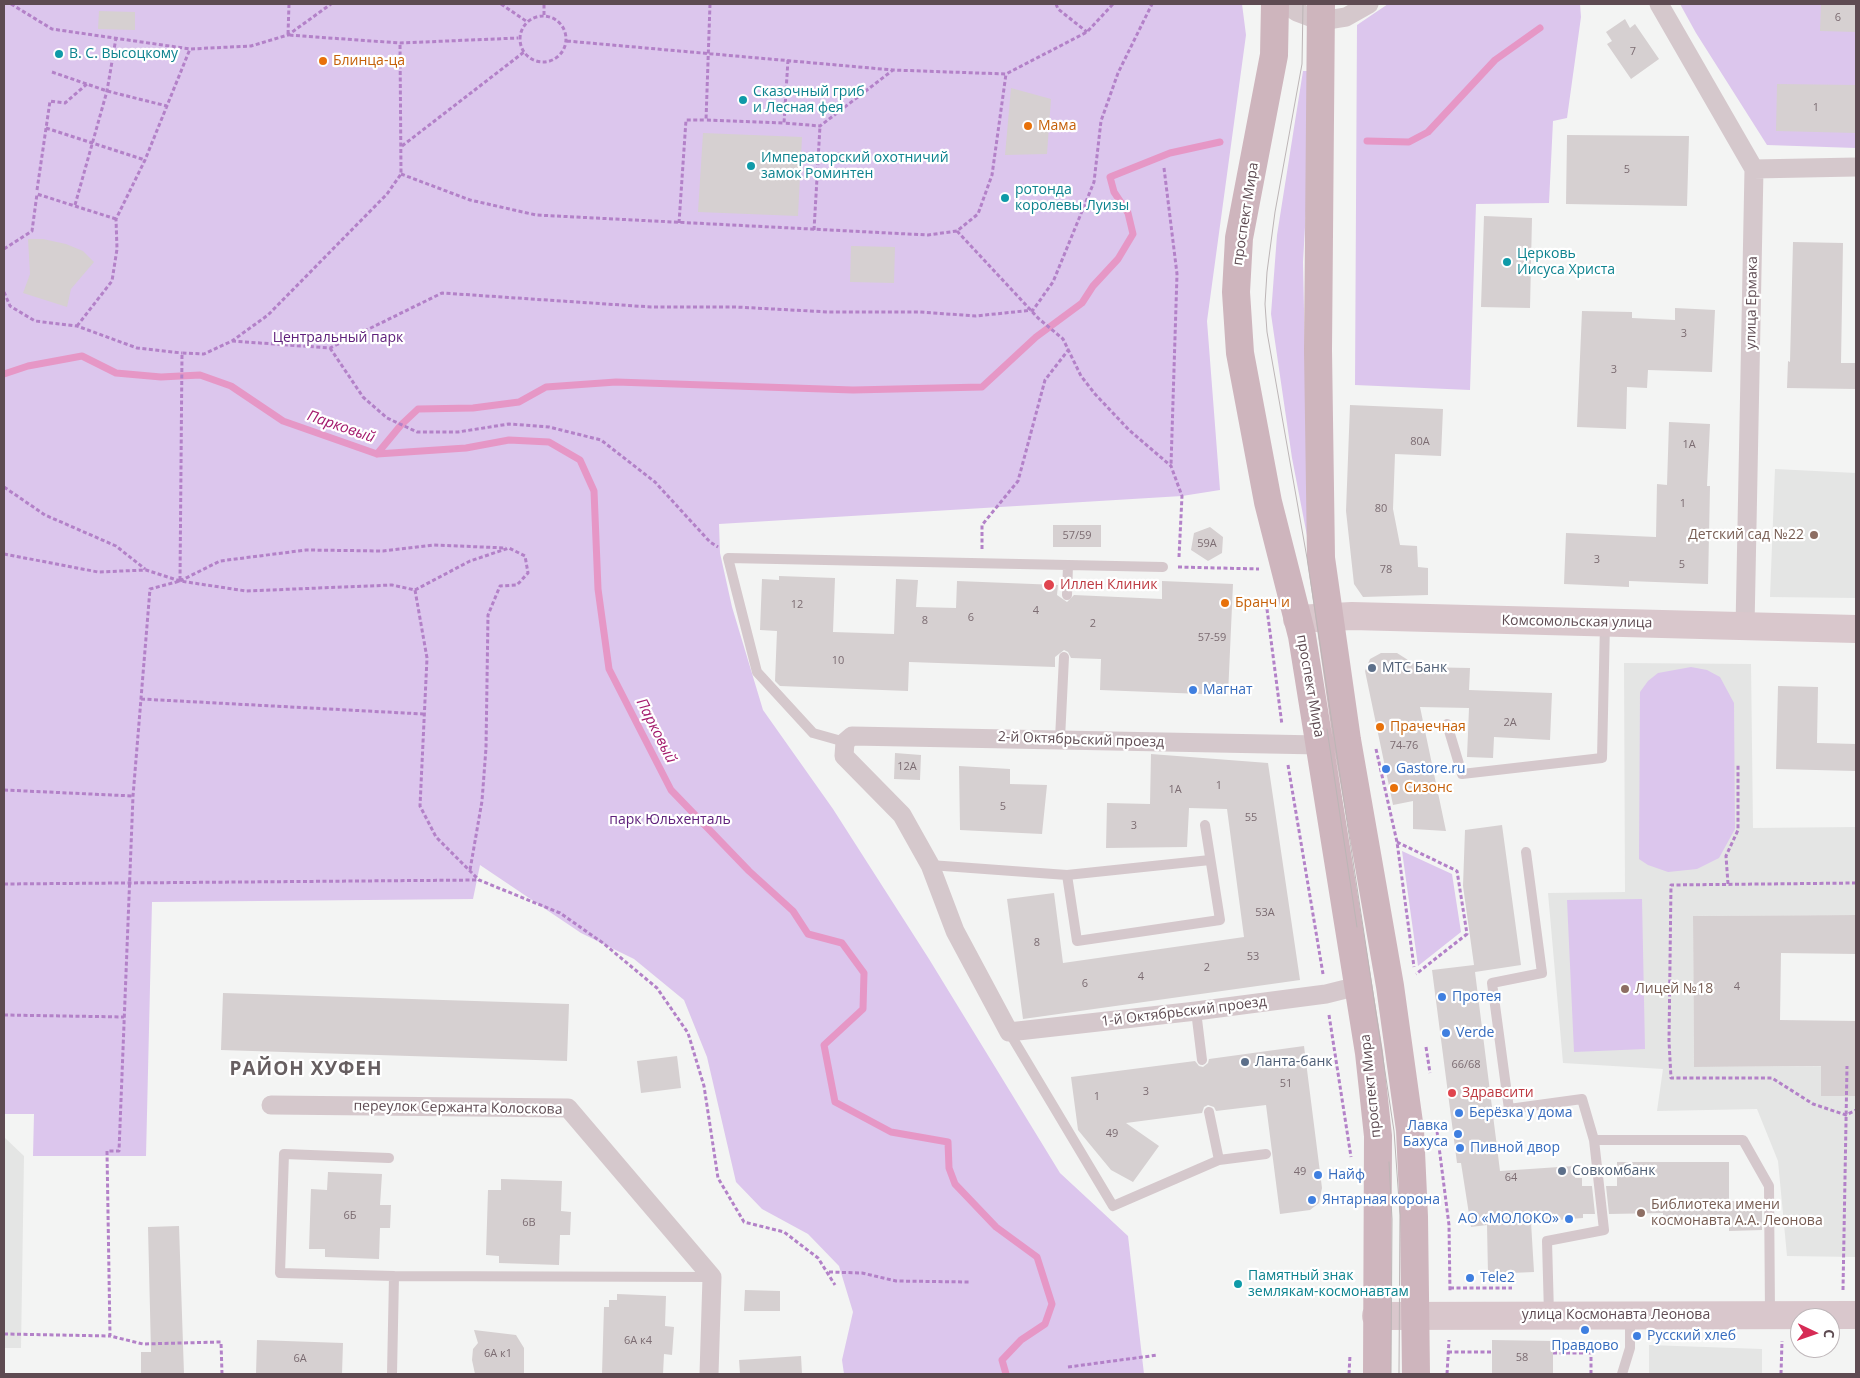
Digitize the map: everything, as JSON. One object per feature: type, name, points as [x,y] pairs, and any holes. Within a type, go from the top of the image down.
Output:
[{"type":"main road","name":"проспект Мира","points":[[1275,4],[1274,55],[1239,238],[1236,292],[1240,353],[1266,493],[1297,619],[1320,745],[1358,986],[1378,1136],[1377,1374]]},
{"type":"main road","name":"проспект Мира","points":[[1321,12],[1318,370],[1322,558],[1328,617],[1347,740],[1390,986],[1410,1130],[1414,1217],[1416,1374]]},
{"type":"main road","name":"Комсомольская улица","points":[[1297,619],[1328,617],[1856,629]]},
{"type":"main road","name":"улица Космонавта Леонова","points":[[1376,1316],[1856,1315]]},
{"type":"street","points":[[1285,4],[1297,12],[1321,12],[1346,17],[1370,4]]},
{"type":"street","points":[[1659,4],[1754,169],[1856,167]]},
{"type":"street","name":"улица Ермака","points":[[1745,627],[1754,169]]},
{"type":"street","name":"2-й Октябрьский проезд","points":[[845,742],[852,736],[1320,745]]},
{"type":"street","points":[[845,742],[844,756],[902,815],[930,865],[955,931],[1009,1032]]},
{"type":"street","name":"1-й Октябрьский проезд","points":[[1009,1032],[1326,994],[1358,986]]},
{"type":"street","name":"переулок Сержанта Колоскова","points":[[271,1105],[568,1108],[712,1277]]},
{"type":"street","points":[[709,1374],[712,1277]]},
{"type":"lane","points":[[845,742],[813,733],[757,672],[728,558],[1164,567]]},
{"type":"lane","points":[[1066,595],[1068,565]]},
{"type":"lane","points":[[1447,724],[1462,774],[1602,758],[1605,622]]},
{"type":"lane","points":[[1060,739],[1064,657]]},
{"type":"lane","points":[[1067,875],[1077,940],[1220,920],[1205,825]]},
{"type":"lane","points":[[1526,852],[1542,973],[1492,983],[1509,1109],[1582,1099],[1594,1140],[1604,1230],[1547,1241],[1549,1315]]},
{"type":"lane","points":[[930,865],[1067,875],[1210,860]]},
{"type":"lane","points":[[1196,1011],[1202,1060]]},
{"type":"lane","points":[[1009,1032],[1113,1206],[1219,1160],[1266,1154]]},
{"type":"lane","points":[[1209,1112],[1219,1160]]},
{"type":"lane","points":[[1594,1140],[1743,1140],[1770,1186],[1770,1315]]},
{"type":"lane","points":[[389,1158],[284,1154],[280,1273],[394,1276],[712,1277]]},
{"type":"lane","points":[[392,1374],[394,1276]]},
{"type":"lane","points":[[1622,1374],[1630,1348],[1630,1315]]},
{"type":"path","points":[[12,4],[52,29],[190,49],[251,46],[288,35],[331,4]]},
{"type":"path","points":[[288,35],[289,4]]},
{"type":"path","points":[[501,4],[526,21]]},
{"type":"path","points":[[544,4],[544,15]]},
{"type":"path","points":[[706,120],[710,4]]},
{"type":"path","points":[[1056,4],[1058,9],[1087,32]]},
{"type":"path","points":[[567,41],[893,70],[1006,74],[1087,32],[1112,4]]},
{"type":"path","points":[[232,341],[330,348],[442,293],[652,307],[829,312],[920,312],[976,316],[1033,310],[1053,282],[1094,182],[1101,121],[1118,73],[1152,4]]},
{"type":"path","points":[[544,15],[561,23],[567,41],[559,58],[541,64],[524,56],[518,38],[526,21],[544,15]]},
{"type":"path","points":[[288,35],[400,43],[518,38]]},
{"type":"path","points":[[75,205],[107,91],[116,38]]},
{"type":"path","points":[[4,292],[10,306],[35,321],[78,326],[137,348],[204,354],[232,341],[274,308],[388,194],[401,174],[400,43]]},
{"type":"path","points":[[78,326],[112,281],[116,249],[116,218],[146,160],[190,49]]},
{"type":"path","points":[[402,147],[524,52]]},
{"type":"path","points":[[784,122],[788,60]]},
{"type":"path","points":[[679,223],[686,120],[784,122],[820,126],[893,70]]},
{"type":"path","points":[[52,72],[107,91],[167,106]]},
{"type":"path","points":[[401,174],[470,200],[536,215],[928,235],[957,230],[978,214],[992,175],[1006,74]]},
{"type":"path","points":[[37,190],[50,101],[65,103],[88,84]]},
{"type":"path","points":[[814,230],[820,126]]},
{"type":"path","points":[[46,128],[146,160]]},
{"type":"path","points":[[1164,168],[1177,274],[1172,466],[1182,496],[1179,557]]},
{"type":"path","points":[[4,249],[32,231],[37,194],[116,218]]},
{"type":"path","points":[[957,230],[1033,310],[1038,318],[1063,339],[1081,376],[1095,394],[1129,430],[1172,466]]},
{"type":"path","points":[[330,348],[363,397],[387,418],[417,432],[458,432],[510,424],[548,427],[601,440],[655,482],[710,542],[739,558]]},
{"type":"path","points":[[982,563],[982,525],[1018,481],[1045,380],[1069,348]]},
{"type":"path","points":[[180,581],[180,368],[182,353]]},
{"type":"path","points":[[4,487],[44,515],[116,546],[146,570]]},
{"type":"path","points":[[110,1336],[107,1151],[119,1151],[133,796],[150,589],[180,581],[220,562],[306,550],[383,551],[434,545],[510,548],[525,556],[528,573],[517,585],[500,586],[488,615],[486,748],[482,802],[470,870]]},
{"type":"path","points":[[4,554],[98,572],[146,570],[180,581],[246,591],[383,585],[415,590],[470,560],[510,548]]},
{"type":"path","points":[[1164,567],[1262,569]]},
{"type":"path","points":[[415,590],[427,658],[420,806],[436,837],[479,880]]},
{"type":"path","points":[[141,699],[423,714]]},
{"type":"path","points":[[1376,747],[1397,842],[1417,984]]},
{"type":"path","points":[[1728,884],[1726,856],[1738,830],[1738,764]]},
{"type":"path","points":[[4,790],[133,796]]},
{"type":"path","points":[[1397,842],[1457,871],[1467,934],[1416,974]]},
{"type":"path","points":[[4,884],[479,880],[560,912],[603,943],[657,988],[688,1033],[704,1086],[718,1178],[744,1222],[784,1232],[818,1258],[836,1285]]},
{"type":"path","points":[[1856,883],[1671,885],[1671,1078],[1772,1078],[1813,1104],[1846,1115],[1856,1110]]},
{"type":"path","points":[[4,1015],[124,1017]]},
{"type":"path","points":[[1426,1042],[1431,1080]]},
{"type":"path","points":[[1843,1288],[1847,1066]]},
{"type":"path","points":[[1437,1128],[1449,1225],[1450,1315],[1447,1374]]},
{"type":"path","points":[[829,1272],[862,1273],[896,1281],[969,1282]]},
{"type":"path","points":[[4,1334],[110,1336],[143,1344],[221,1342],[222,1374]]},
{"type":"path","points":[[1591,1336],[1591,1374]]},
{"type":"path","points":[[1781,1374],[1782,1341]]},
{"type":"path","points":[[1448,1352],[1492,1352]]},
{"type":"path","points":[[1553,1353],[1591,1353]]},
{"type":"path","points":[[1068,1367],[1158,1355]]},
{"type":"shaded area","name":"Детский сад №22","points":[[1775,469],[1856,473],[1856,598],[1770,597]]},
{"type":"shaded area","name":"Лицей №18","points":[[1624,663],[1751,664],[1753,828],[1856,827],[1856,915],[1693,916],[1694,1067],[1856,1066],[1856,1257],[1787,1256],[1778,1161],[1757,1109],[1657,1111],[1663,1069],[1563,1063],[1548,893],[1625,892]]},
{"type":"shaded area","points":[[4,1137],[24,1156],[21,1348],[4,1348]]},
{"type":"shaded area","points":[[1649,1345],[1762,1349],[1762,1374],[1649,1374]]},
{"type":"green space","name":"Центральный парк","points":[[4,4],[1242,4],[1246,35],[1207,321],[1220,490],[1182,496],[719,524],[720,553],[732,607],[763,710],[833,809],[929,959],[1060,1173],[1128,1236],[1144,1374],[844,1374],[842,1360],[853,1312],[839,1266],[808,1234],[762,1209],[736,1182],[707,1057],[684,1000],[634,959],[581,933],[480,865],[473,899],[152,902],[146,1156],[33,1156],[34,1114],[4,1114]]},
{"type":"green space","points":[[1388,4],[1580,4],[1581,17],[1567,118],[1553,121],[1549,203],[1476,204],[1470,390],[1355,385],[1357,25]]},
{"type":"green space","points":[[1680,4],[1856,4],[1856,148],[1767,145],[1696,33]]},
{"type":"green space","points":[[1303,71],[1314,71],[1303,262],[1309,546],[1292,458],[1271,314],[1277,235]]},
{"type":"green space","points":[[1691,667],[1707,670],[1720,677],[1734,703],[1735,829],[1719,858],[1697,869],[1668,872],[1648,865],[1639,859],[1640,692],[1648,681],[1658,673]]},
{"type":"green space","points":[[1402,851],[1452,874],[1461,932],[1418,966]]},
{"type":"green space","points":[[1642,899],[1645,1049],[1574,1052],[1567,900]]},
{"type":"building","points":[[1821,4],[1856,4],[1856,32],[1820,31]]},
{"type":"building","points":[[99,11],[135,12],[135,30],[98,29]]},
{"type":"building","points":[[1625,19],[1630,28],[1635,24],[1659,59],[1631,79],[1607,44],[1612,41],[1606,32]]},
{"type":"building","points":[[1777,84],[1856,85],[1856,133],[1776,131]]},
{"type":"building","name":"Мама","points":[[1011,88],[1051,99],[1047,154],[1005,155]]},
{"type":"building","name":"Императорский охотничий замок Роминтен","points":[[703,133],[802,137],[798,216],[698,212]]},
{"type":"building","points":[[1567,135],[1689,136],[1687,206],[1566,204]]},
{"type":"building","name":"Церковь Иисуса Христа","points":[[1484,216],[1532,218],[1530,308],[1481,307]]},
{"type":"building","points":[[28,239],[43,239],[66,244],[83,251],[94,262],[71,289],[67,307],[23,293],[30,274]]},
{"type":"building","points":[[1793,242],[1843,243],[1841,363],[1856,363],[1856,389],[1787,388],[1788,361],[1790,362]]},
{"type":"building","points":[[851,246],[895,247],[894,283],[850,282]]},
{"type":"building","points":[[1675,308],[1715,310],[1712,372],[1648,370],[1647,388],[1627,387],[1626,429],[1577,427],[1582,311],[1632,312],[1632,318],[1675,320]]},
{"type":"building","points":[[1350,405],[1443,409],[1441,456],[1395,454],[1393,509],[1400,545],[1417,546],[1418,567],[1428,568],[1428,595],[1363,597],[1354,584],[1346,511]]},
{"type":"building","points":[[1669,422],[1710,424],[1707,486],[1710,486],[1708,584],[1629,581],[1629,587],[1564,584],[1566,533],[1656,537],[1657,484],[1667,485]]},
{"type":"building","points":[[1053,525],[1101,525],[1101,547],[1053,547]]},
{"type":"building","points":[[1210,527],[1223,537],[1222,553],[1208,561],[1191,550],[1194,533]]},
{"type":"building","points":[[779,576],[835,578],[833,632],[894,634],[896,579],[918,580],[916,607],[956,608],[957,581],[1058,585],[1057,595],[1067,602],[1074,595],[1162,599],[1162,581],[1233,584],[1228,695],[1100,690],[1101,659],[1071,658],[1068,652],[1064,650],[1055,657],[1055,667],[909,662],[908,691],[780,686],[775,681],[777,631],[760,630],[762,579],[779,580]]},
{"type":"building","points":[[1381,653],[1397,653],[1419,667],[1470,668],[1469,690],[1552,693],[1550,740],[1494,737],[1493,758],[1467,757],[1469,708],[1420,707],[1446,831],[1413,829],[1413,801],[1393,805],[1365,671],[1370,659]]},
{"type":"building","points":[[1778,686],[1818,687],[1817,743],[1856,744],[1856,771],[1776,769]]},
{"type":"building","points":[[895,753],[921,755],[920,780],[894,779]]},
{"type":"building","points":[[1151,754],[1268,763],[1300,980],[1023,1019],[1007,899],[1054,893],[1063,963],[1244,937],[1227,809],[1189,808],[1187,847],[1106,848],[1107,803],[1150,804]]},
{"type":"building","points":[[959,766],[1010,769],[1010,784],[1047,785],[1042,834],[960,830]]},
{"type":"building","points":[[1502,825],[1521,965],[1475,972],[1500,1171],[1574,1166],[1575,1178],[1582,1178],[1582,1186],[1592,1186],[1595,1214],[1583,1214],[1583,1218],[1531,1222],[1534,1272],[1488,1274],[1487,1225],[1471,1227],[1461,1163],[1457,1163],[1432,970],[1474,965],[1463,886],[1465,830]]},
{"type":"building","points":[[1856,915],[1856,954],[1781,953],[1780,1020],[1856,1021],[1856,1096],[1821,1096],[1821,1066],[1694,1067],[1693,916]]},
{"type":"building","points":[[223,993],[569,1004],[567,1061],[221,1050]]},
{"type":"building","points":[[1304,1046],[1322,1188],[1319,1203],[1310,1210],[1280,1214],[1266,1105],[1216,1111],[1214,1107],[1208,1105],[1204,1107],[1202,1113],[1126,1123],[1159,1146],[1133,1182],[1111,1170],[1078,1130],[1071,1077],[1195,1061],[1199,1066],[1203,1067],[1208,1063],[1209,1059]]},
{"type":"building","points":[[677,1056],[681,1088],[641,1093],[637,1061]]},
{"type":"building","points":[[1617,1162],[1729,1162],[1729,1201],[1762,1201],[1762,1230],[1729,1231],[1729,1225],[1709,1225],[1708,1221],[1687,1221],[1687,1218],[1663,1218],[1663,1213],[1609,1214],[1606,1186],[1617,1186]]},
{"type":"building","points":[[328,1172],[382,1174],[380,1205],[391,1205],[390,1228],[380,1228],[379,1259],[325,1257],[325,1249],[309,1249],[311,1189],[327,1190]]},
{"type":"building","points":[[501,1179],[562,1181],[561,1211],[571,1212],[570,1235],[560,1235],[559,1265],[499,1263],[499,1256],[486,1255],[488,1190],[501,1190]]},
{"type":"building","points":[[179,1226],[184,1374],[141,1374],[141,1352],[151,1352],[148,1227]]},
{"type":"building","points":[[745,1290],[780,1291],[780,1311],[744,1311]]},
{"type":"building","points":[[617,1294],[666,1296],[665,1326],[674,1327],[672,1355],[664,1354],[663,1374],[602,1374],[604,1307],[609,1307],[609,1300],[617,1300]]},
{"type":"building","points":[[474,1330],[516,1335],[524,1348],[524,1374],[475,1374],[472,1360],[473,1349],[478,1343]]},
{"type":"building","points":[[257,1340],[343,1343],[342,1374],[256,1374]]},
{"type":"building","points":[[1492,1340],[1553,1341],[1553,1374],[1492,1374]]},
{"type":"building","points":[[801,1356],[802,1374],[740,1374],[739,1360]]},
{"type":"waterway","points":[[1367,141],[1409,142],[1428,132],[1495,60],[1540,28]]},
{"type":"waterway","points":[[377,454],[401,425],[418,409],[473,408],[519,402],[546,387],[616,382],[853,390],[982,387],[1036,337],[1082,303],[1093,286],[1118,259],[1133,234],[1128,213],[1114,192],[1110,177],[1170,153],[1220,142]]},
{"type":"waterway","name":"Парковый","points":[[4,374],[28,366],[82,356],[116,373],[161,377],[200,375],[231,386],[283,421],[377,454],[466,448],[509,440],[549,442],[580,460],[594,491],[598,589],[609,669],[671,790],[749,871],[793,911],[808,934],[842,943],[864,973],[863,1009],[824,1045],[835,1102],[891,1132],[948,1142],[949,1168],[955,1184],[996,1227],[1037,1257],[1052,1304],[1045,1324],[1021,1340],[1002,1360],[1006,1374]]},
{"type":"tram line","points":[[1303,4],[1302,64],[1275,212],[1265,304],[1267,332],[1307,558],[1394,1131],[1400,1215],[1399,1374]]},
{"type":"tram line","points":[[1327,729],[1357,927]]},
{"type":"tram line","points":[[1389,1162],[1392,1219],[1391,1374]]},
{"type":"place","name":"В. С. Высоцкому","points":[[59,54]]},
{"type":"place","name":"Блинца-ца","points":[[323,61]]},
{"type":"place","name":"Сказочный гриб и Лесная фея","points":[[743,100]]},
{"type":"place","name":"Мама","points":[[1028,126]]},
{"type":"place","name":"Императорский охотничий замок Роминтен","points":[[751,166]]},
{"type":"place","name":"ротонда королевы Луизы","points":[[1005,198]]},
{"type":"place","name":"Церковь Иисуса Христа","points":[[1507,262]]},
{"type":"place","name":"Детский сад №22","points":[[1814,535]]},
{"type":"place","name":"Иллен Клиник","points":[[1049,585]]},
{"type":"place","name":"Бранч и","points":[[1225,603]]},
{"type":"place","name":"МТС Банк","points":[[1372,668]]},
{"type":"place","name":"Магнат","points":[[1193,690]]},
{"type":"place","name":"Прачечная","points":[[1380,727]]},
{"type":"place","name":"Gastore.ru","points":[[1386,769]]},
{"type":"place","name":"Сизонс","points":[[1394,788]]},
{"type":"place","name":"Лицей №18","points":[[1625,989]]},
{"type":"place","name":"Протея","points":[[1442,997]]},
{"type":"place","name":"Verde","points":[[1446,1033]]},
{"type":"place","name":"Ланта-банк","points":[[1245,1062]]},
{"type":"place","name":"Здравсити","points":[[1452,1093]]},
{"type":"place","name":"Берёзка у дома","points":[[1459,1113]]},
{"type":"place","name":"Лавка Бахуса","points":[[1458,1134]]},
{"type":"place","name":"Пивной двор","points":[[1460,1148]]},
{"type":"place","name":"Совкомбанк","points":[[1562,1171]]},
{"type":"place","name":"Найф","points":[[1318,1175]]},
{"type":"place","name":"Янтарная корона","points":[[1312,1200]]},
{"type":"place","name":"Библиотека имени космонавта А.А. Леонова","points":[[1641,1213]]},
{"type":"place","name":"АО «МОЛОКО»","points":[[1569,1219]]},
{"type":"place","name":"Tele2","points":[[1470,1278]]},
{"type":"place","name":"Памятный знак землякам-космонавтам","points":[[1238,1284]]},
{"type":"place","name":"Правдово","points":[[1585,1330]]},
{"type":"place","name":"Русский хлеб","points":[[1637,1336]]},
{"type":"district","name":"РАЙОН ХУФЕН","points":[[306,1070]]},
{"type":"park label","name":"парк Юльхенталь","points":[[670,820]]}]
